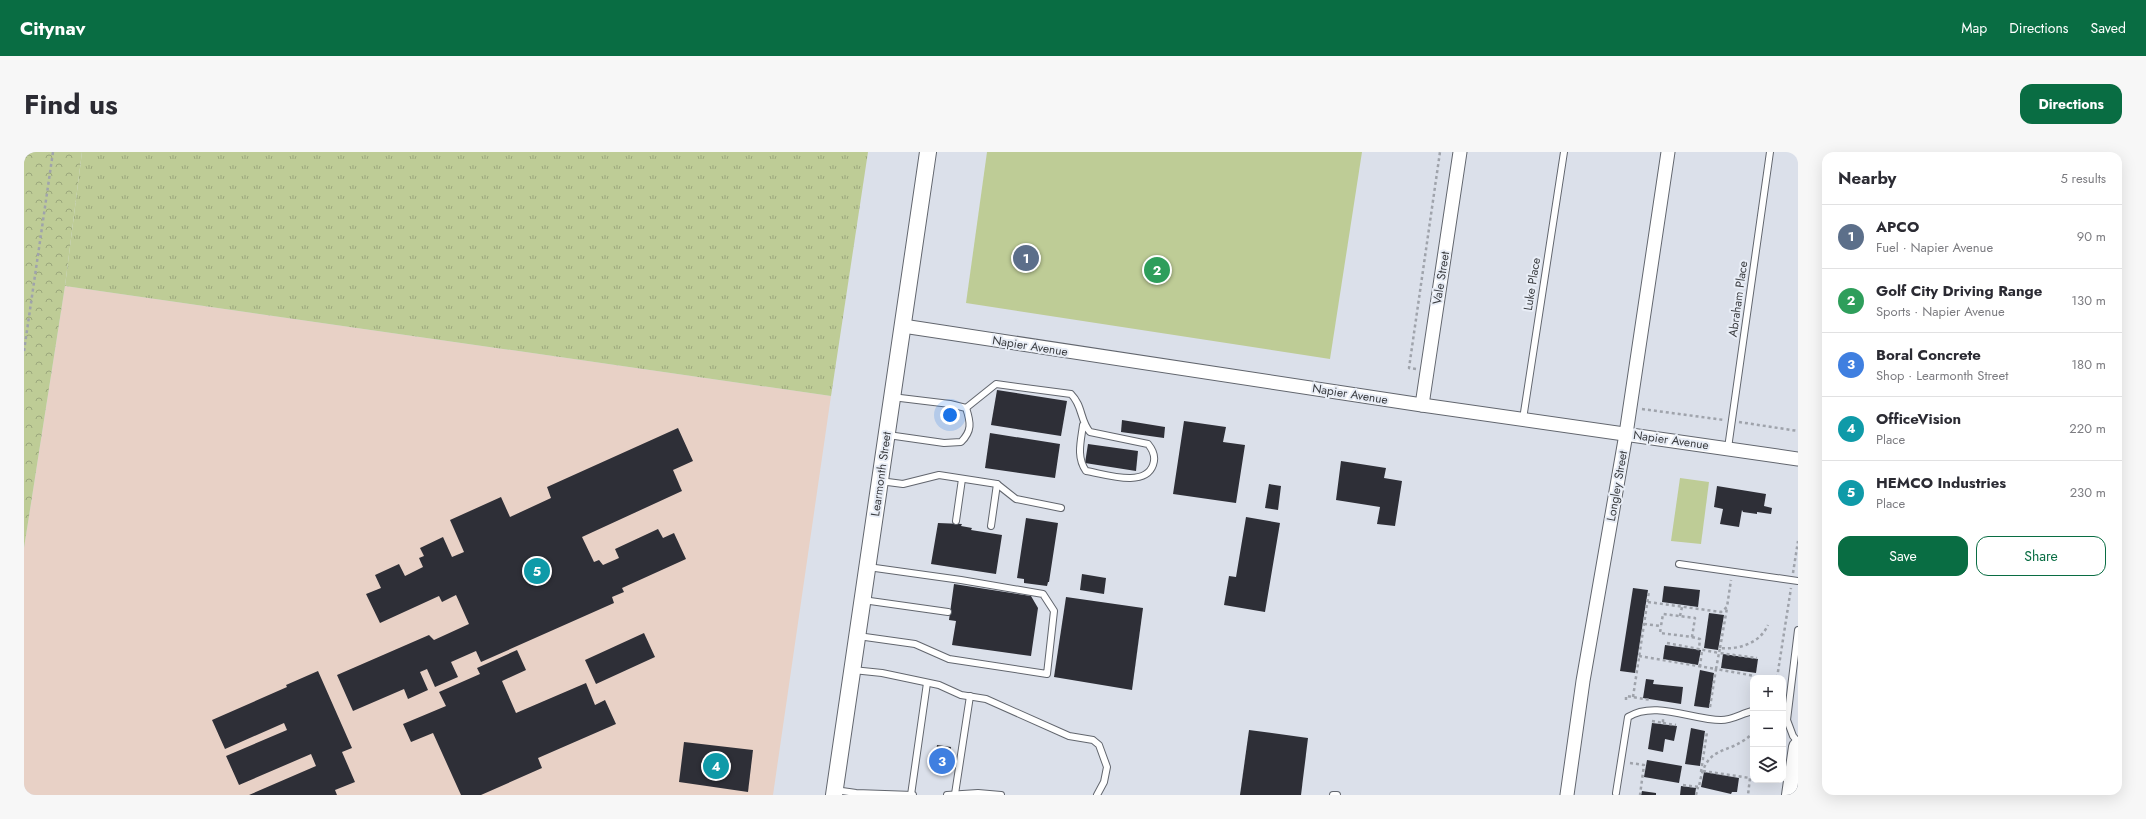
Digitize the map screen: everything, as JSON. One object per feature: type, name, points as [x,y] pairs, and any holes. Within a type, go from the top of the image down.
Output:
[{"type":"main road","points":[[1791,795],[1798,747]]},
{"type":"street","name":"Learmonth Street","points":[[835,793],[928,152]]},
{"type":"street","name":"Vale Street","points":[[1422,405],[1460,152]]},
{"type":"street","name":"Longley Street","points":[[1567,795],[1583,682],[1626,434],[1668,152]]},
{"type":"street","name":"Napier Avenue","points":[[903,326],[1422,405],[1798,459]]},
{"type":"lane","name":"Luke Place","points":[[1523,419],[1564,152]]},
{"type":"lane","name":"Abraham Place","points":[[1728,448],[1770,152]]},
{"type":"lane","points":[[966,408],[996,384],[1071,394],[1077,400],[1083,413],[1080,454],[1082,464],[1086,471],[1136,479],[1144,476],[1150,471],[1154,457],[1148,444],[1103,436],[1090,432],[1083,425]]},
{"type":"lane","points":[[892,397],[950,404],[966,408]]},
{"type":"lane","points":[[887,435],[944,443],[961,442],[969,434],[970,420],[966,408]]},
{"type":"lane","points":[[880,481],[904,484],[939,476],[997,484],[1016,499],[1061,508]]},
{"type":"lane","points":[[956,521],[962,479]]},
{"type":"lane","points":[[991,526],[997,484]]},
{"type":"lane","points":[[1679,564],[1795,581]]},
{"type":"lane","points":[[858,636],[914,644],[948,659],[1047,674],[1054,610],[1043,594],[954,579],[868,567]]},
{"type":"lane","points":[[863,600],[948,612]]},
{"type":"lane","points":[[1785,711],[1798,630]]},
{"type":"lane","points":[[853,670],[882,673],[939,685],[961,694],[986,699],[1069,736],[1093,740],[1099,744],[1107,767],[1104,782],[1097,795]]},
{"type":"lane","points":[[835,793],[912,795],[927,683]]},
{"type":"lane","points":[[955,794],[970,696]]},
{"type":"lane","points":[[1616,793],[1628,717],[1632,714],[1653,710],[1722,720],[1750,712]]},
{"type":"lane","points":[[1786,717],[1789,728],[1798,742]]},
{"type":"lane","points":[[947,795],[978,793],[1001,795]]},
{"type":"path","points":[[24,351],[53,152]]},
{"type":"path","points":[[1427,370],[1409,368],[1440,152]]},
{"type":"path","points":[[1630,407],[1798,431]]},
{"type":"path","points":[[1778,675],[1795,581],[1798,541]]},
{"type":"path","points":[[1710,707],[1733,571]]},
{"type":"path","points":[[1633,697],[1649,591]]},
{"type":"path","points":[[1648,602],[1718,612],[1727,607]]},
{"type":"path","points":[[1680,616],[1682,607]]},
{"type":"path","points":[[1692,637],[1695,618],[1663,614],[1660,633],[1700,639],[1699,649]]},
{"type":"path","points":[[1644,624],[1661,626]]},
{"type":"path","points":[[1720,648],[1735,649],[1752,643],[1765,632],[1768,625]]},
{"type":"path","points":[[1667,643],[1719,653],[1757,658]]},
{"type":"path","points":[[1700,667],[1702,650]]},
{"type":"path","points":[[1639,656],[1750,675]]},
{"type":"path","points":[[1626,700],[1626,696],[1654,701]]},
{"type":"path","points":[[1662,722],[1676,725]]},
{"type":"path","points":[[1696,795],[1702,771],[1707,732]]},
{"type":"path","points":[[1702,771],[1705,764],[1715,754],[1738,744],[1750,735]]},
{"type":"path","points":[[1621,761],[1644,765],[1640,795]]},
{"type":"path","points":[[1702,771],[1750,778],[1748,795]]},
{"type":"path","points":[[1683,785],[1698,787]]},
{"type":"shaded area","points":[[65,286],[831,396],[773,795],[24,795],[24,548]]},
{"type":"green space","points":[[24,152],[82,152],[65,286],[24,548]]},
{"type":"green space","points":[[82,152],[868,152],[831,396],[65,286]]},
{"type":"green space","points":[[987,152],[1362,152],[1330,359],[966,303]]},
{"type":"green space","points":[[1680,478],[1709,482],[1701,544],[1671,541]]},
{"type":"building","points":[[997,390],[1067,401],[1061,436],[991,425]]},
{"type":"building","points":[[1122,420],[1165,427],[1164,438],[1121,432]]},
{"type":"building","points":[[1184,421],[1226,427],[1223,442],[1245,445],[1236,503],[1173,494]]},
{"type":"building","points":[[678,428],[693,461],[673,470],[682,491],[582,537],[594,562],[599,560],[603,565],[619,558],[615,549],[658,529],[663,538],[674,533],[686,559],[622,588],[624,592],[612,597],[614,603],[481,662],[476,651],[451,662],[458,677],[435,687],[427,669],[420,672],[428,690],[408,699],[404,689],[353,711],[337,675],[429,635],[434,640],[469,624],[456,595],[442,602],[439,596],[380,623],[366,594],[381,588],[375,575],[399,564],[405,576],[423,567],[419,558],[424,556],[420,548],[443,537],[452,557],[464,552],[450,520],[501,497],[510,517],[551,498],[547,487]]},
{"type":"building","points":[[990,433],[1060,444],[1055,478],[985,468]]},
{"type":"building","points":[[1088,444],[1138,451],[1136,471],[1085,463]]},
{"type":"building","points":[[1341,461],[1386,468],[1384,478],[1402,481],[1395,526],[1377,524],[1380,507],[1336,500]]},
{"type":"building","points":[[1269,484],[1281,486],[1278,510],[1265,508]]},
{"type":"building","points":[[1717,486],[1766,494],[1764,506],[1772,508],[1771,514],[1757,512],[1757,514],[1743,512],[1742,510],[1739,527],[1720,524],[1723,509],[1714,507]]},
{"type":"building","points":[[1246,517],[1280,523],[1265,612],[1224,605],[1229,576],[1236,577]]},
{"type":"building","points":[[1026,518],[1058,523],[1049,582],[1047,586],[1024,583],[1024,579],[1017,578]]},
{"type":"building","points":[[938,523],[962,524],[961,526],[972,528],[971,530],[1002,535],[996,574],[931,564]]},
{"type":"building","points":[[1082,574],[1106,578],[1104,594],[1080,590]]},
{"type":"building","points":[[954,584],[1031,596],[1038,608],[1031,656],[952,645],[956,621],[949,620]]},
{"type":"building","points":[[1664,586],[1700,590],[1698,607],[1662,602]]},
{"type":"building","points":[[1633,588],[1648,590],[1635,673],[1620,671]]},
{"type":"building","points":[[1066,597],[1143,608],[1132,690],[1054,677]]},
{"type":"building","points":[[1709,613],[1724,615],[1718,650],[1704,648]]},
{"type":"building","points":[[644,633],[655,657],[596,684],[585,660]]},
{"type":"building","points":[[1665,645],[1701,650],[1698,665],[1663,659]]},
{"type":"building","points":[[517,650],[526,670],[502,681],[516,713],[586,683],[595,705],[605,700],[616,724],[538,758],[542,768],[481,795],[461,795],[433,733],[411,742],[403,724],[446,706],[439,692],[480,674],[477,668]]},
{"type":"building","points":[[1723,654],[1758,659],[1756,673],[1721,668]]},
{"type":"building","points":[[1700,670],[1714,673],[1709,708],[1694,706]]},
{"type":"building","points":[[318,671],[352,748],[342,752],[355,782],[335,790],[337,795],[249,795],[316,766],[311,754],[239,785],[226,756],[287,730],[284,723],[225,749],[212,720],[287,687],[286,685]]},
{"type":"building","points":[[1646,679],[1654,680],[1653,684],[1683,687],[1681,704],[1643,698]]},
{"type":"building","points":[[1652,723],[1677,726],[1674,741],[1665,739],[1663,752],[1648,749]]},
{"type":"building","points":[[1691,728],[1705,731],[1700,766],[1685,764]]},
{"type":"building","points":[[1249,730],[1308,738],[1301,795],[1240,795]]},
{"type":"building","points":[[684,742],[753,750],[748,792],[679,782]]},
{"type":"building","points":[[937,745],[951,747],[947,774],[934,772]]},
{"type":"building","points":[[1647,760],[1682,766],[1679,783],[1644,777]]},
{"type":"building","points":[[1704,772],[1739,778],[1737,792],[1732,792],[1731,794],[1701,787]]},
{"type":"building","points":[[1681,786],[1696,788],[1695,795],[1680,795]]},
{"type":"building","points":[[1642,791],[1656,793],[1656,795],[1641,795]]},
{"type":"place","name":"APCO","points":[[1026,258]]},
{"type":"place","name":"Golf City Driving Range","points":[[1157,270]]},
{"type":"place","name":"HEMCO Industries","points":[[537,571]]},
{"type":"place","name":"Boral Concrete","points":[[942,761]]},
{"type":"place","name":"OfficeVision","points":[[716,766]]}]
